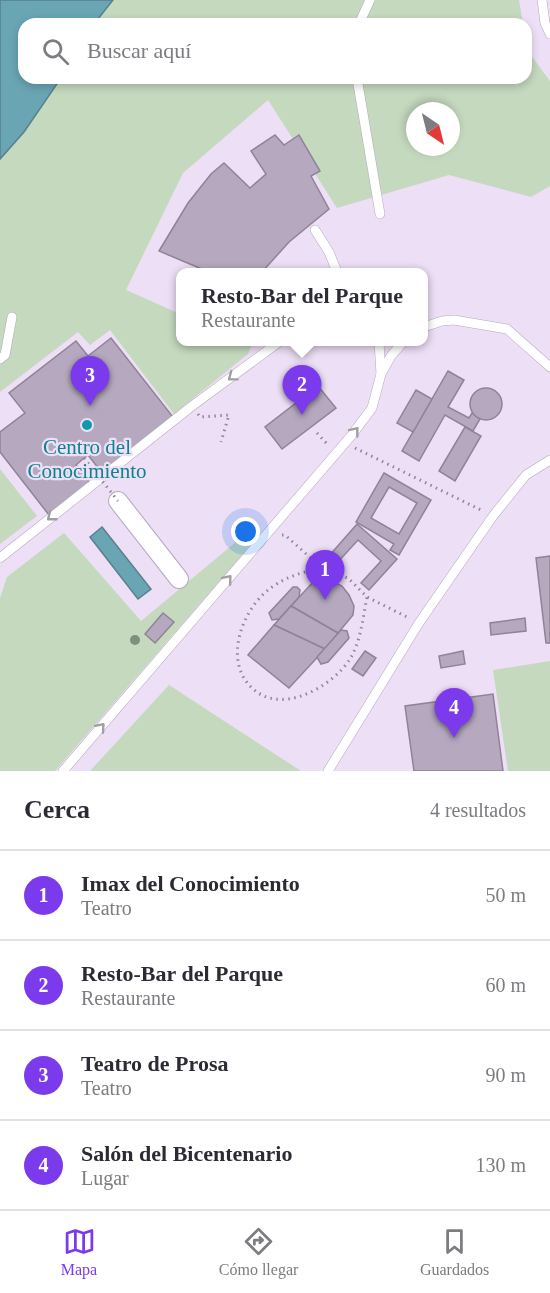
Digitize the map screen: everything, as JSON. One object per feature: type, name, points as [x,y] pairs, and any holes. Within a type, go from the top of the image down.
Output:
[{"type":"street","points":[[118,501],[179,579]]},
{"type":"lane","points":[[362,18],[370,0]]},
{"type":"lane","points":[[542,0],[545,23],[550,34]]},
{"type":"lane","points":[[358,84],[380,214]]},
{"type":"lane","points":[[315,230],[329,252],[335,268]]},
{"type":"lane","points":[[0,359],[5,355],[12,317]]},
{"type":"lane","points":[[428,325],[454,320],[507,329],[550,367]]},
{"type":"lane","points":[[0,558],[192,406],[274,346]]},
{"type":"lane","points":[[379,346],[381,374]]},
{"type":"lane","points":[[63,771],[345,443],[372,408],[381,374],[400,346]]},
{"type":"lane","points":[[328,771],[419,623],[493,516],[526,476],[550,460]]},
{"type":"path","points":[[192,406],[200,417],[229,415],[221,442]]},
{"type":"path","points":[[317,433],[336,454]]},
{"type":"path","points":[[345,443],[493,516]]},
{"type":"path","points":[[84,458],[118,501]]},
{"type":"path","points":[[267,534],[285,535],[323,569]]},
{"type":"path","points":[[367,597],[359,636],[350,658],[329,681],[315,690],[284,699],[266,697],[252,688],[242,675],[238,657],[241,628],[259,598],[290,576],[323,569],[333,571],[349,579],[367,597],[419,623]]},
{"type":"green space","points":[[0,0],[519,0],[522,18],[18,18],[18,84],[532,84],[532,57],[550,81],[550,186],[531,197],[449,175],[337,208],[268,100],[183,173],[126,290],[176,312],[176,346],[252,346],[248,354],[174,414],[110,330],[90,345],[78,332],[0,392]]},
{"type":"green space","points":[[0,469],[37,516],[0,544]]},
{"type":"green space","points":[[249,531],[255,540],[55,771],[0,771],[0,598],[7,577],[64,533],[141,621]]},
{"type":"green space","points":[[550,661],[550,771],[508,771],[493,670]]},
{"type":"green space","points":[[169,685],[301,771],[90,771]]},
{"type":"water","points":[[0,0],[113,0],[99,18],[18,18],[18,84],[57,84],[24,132],[0,159]]},
{"type":"water","points":[[102,527],[151,589],[138,599],[90,537]]},
{"type":"building","points":[[275,135],[284,145],[299,135],[320,171],[311,176],[329,209],[289,242],[266,268],[199,268],[159,251],[188,203],[211,174],[224,163],[250,188],[266,174],[251,151]]},
{"type":"building","name":"Centro del Conocimiento","points":[[111,338],[173,417],[102,473],[88,455],[84,458],[76,465],[90,483],[49,515],[0,452],[0,432],[25,413],[9,393],[76,341],[88,356]]},
{"type":"building","points":[[448,371],[464,380],[448,407],[469,418],[472,413],[480,419],[473,431],[445,415],[419,461],[402,451]]},
{"type":"building","points":[[318,386],[336,408],[282,449],[265,427]]},
{"type":"building","points":[[486,388],[497,393],[502,404],[497,415],[486,420],[475,415],[470,404],[475,393]]},
{"type":"building","points":[[416,390],[432,399],[413,432],[397,423]]},
{"type":"building","points":[[465,427],[481,436],[455,481],[439,471]]},
{"type":"building","points":[[384,473],[431,500],[399,555],[390,550],[394,544],[356,522]],"holes":[[[389,487],[417,503],[399,534],[371,518]]]},
{"type":"building","points":[[357,524],[397,559],[369,590],[361,583],[381,561],[358,540],[337,563],[329,556]]},
{"type":"building","points":[[550,556],[550,643],[546,643],[536,558]]},
{"type":"building","points":[[315,580],[331,581],[342,586],[354,606],[353,615],[338,633],[291,606]]},
{"type":"building","points":[[293,587],[300,590],[299,597],[279,619],[272,620],[269,613]]},
{"type":"building","points":[[291,606],[338,633],[325,649],[274,625]]},
{"type":"building","points":[[163,613],[174,622],[155,643],[145,634]]},
{"type":"building","points":[[525,618],[526,631],[491,635],[490,623]]},
{"type":"building","points":[[274,625],[325,649],[289,688],[248,655]]},
{"type":"building","points":[[341,630],[347,631],[349,638],[328,662],[321,664],[317,657]]},
{"type":"building","points":[[365,651],[376,658],[363,676],[352,669]]},
{"type":"building","points":[[463,651],[465,664],[441,668],[439,656]]},
{"type":"building","points":[[493,694],[503,771],[414,771],[405,706]]},
{"type":"place","name":"Teatro de Prosa","points":[[90,406]]},
{"type":"place","name":"Resto-Bar del Parque","points":[[302,415]]},
{"type":"place","name":"Centro del Conocimiento","points":[[87,425]]},
{"type":"place","name":"Imax del Conocimiento","points":[[325,600]]},
{"type":"place","name":"Salón del Bicentenario","points":[[454,738]]}]
